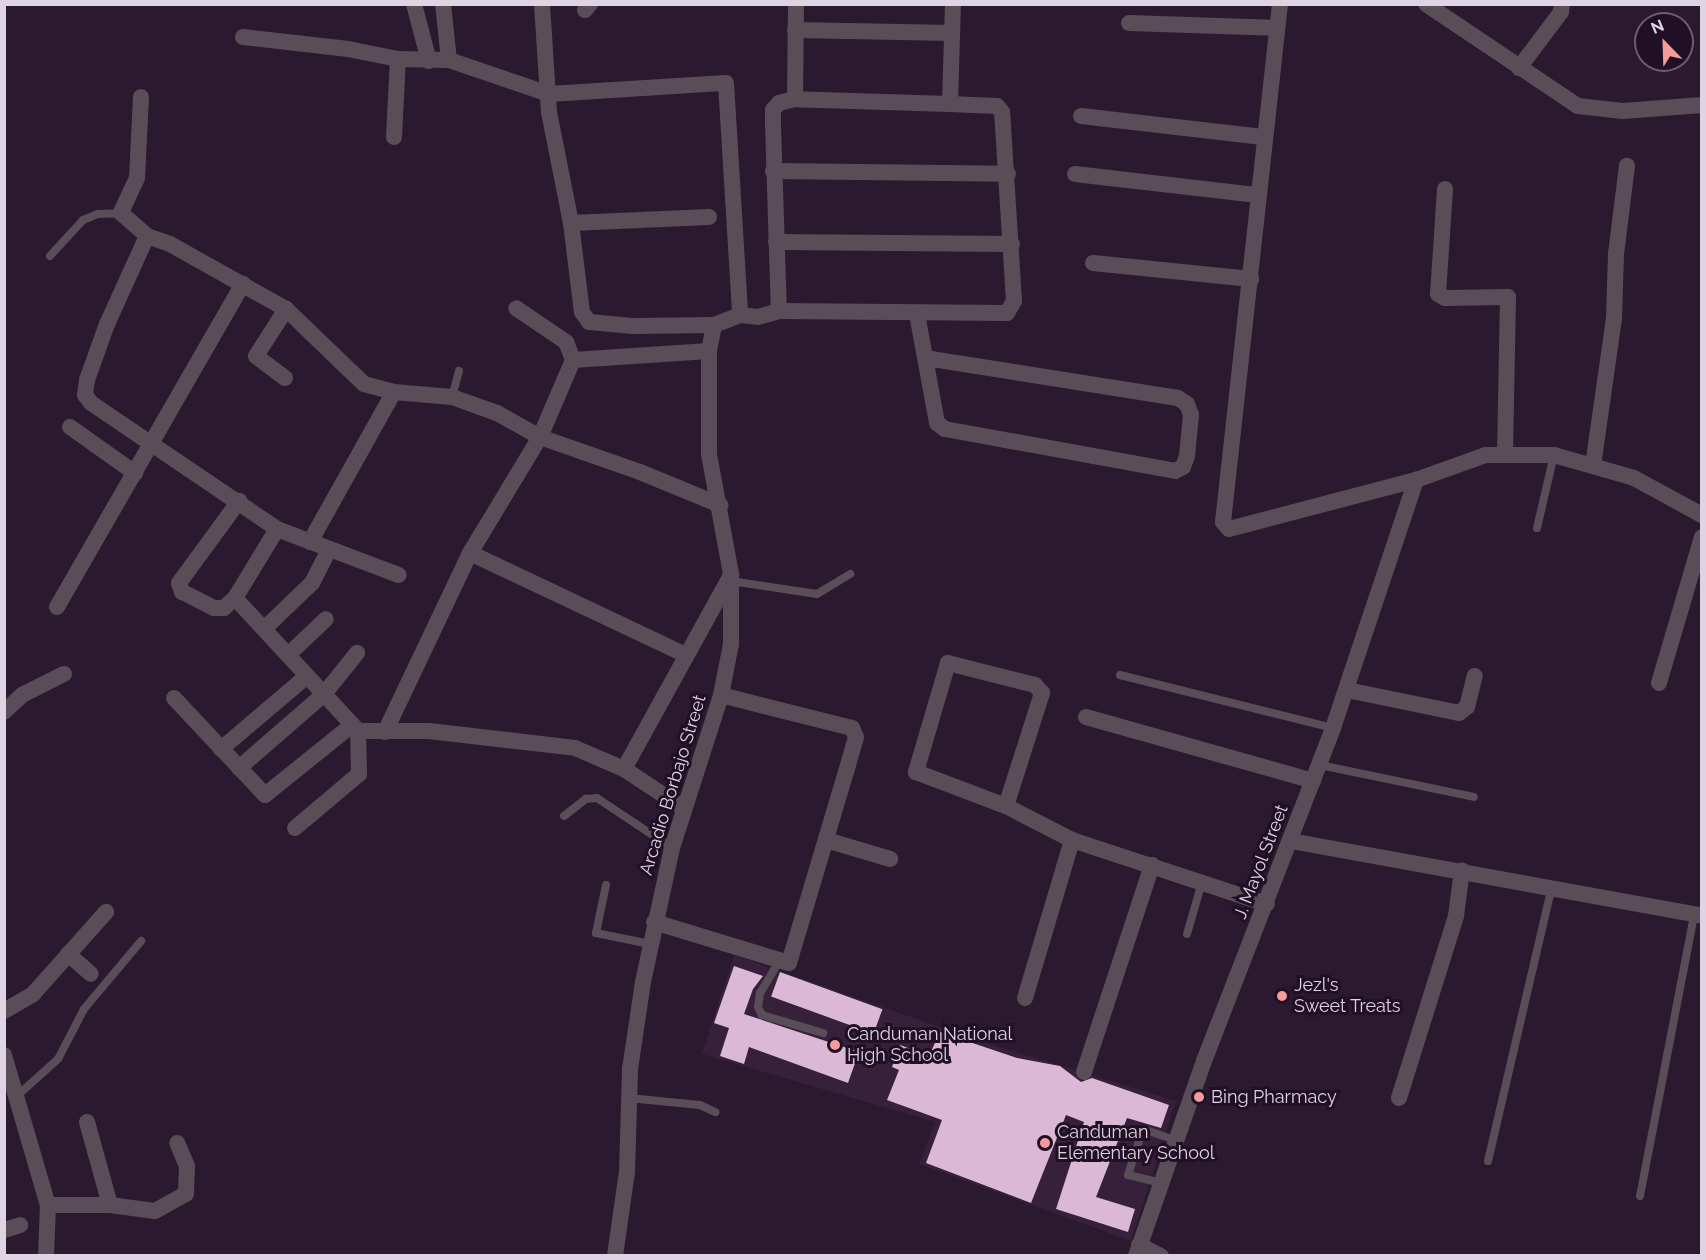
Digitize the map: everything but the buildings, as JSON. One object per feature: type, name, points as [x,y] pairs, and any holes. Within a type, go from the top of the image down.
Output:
[{"type":"street","points":[[414,4],[429,62]]},
{"type":"street","points":[[443,4],[449,60]]},
{"type":"street","points":[[542,4],[549,94],[571,223],[582,312],[589,322],[633,326],[714,325],[758,314],[1007,313],[1014,301],[1008,174],[1002,112],[997,106],[950,104],[795,99],[779,103],[772,110],[776,242],[758,314]]},
{"type":"street","points":[[795,99],[796,4]]},
{"type":"street","points":[[950,104],[953,4]]},
{"type":"street","points":[[1280,4],[1256,195],[1251,279],[1223,522],[1226,528],[1416,480],[1471,459],[1505,452],[1554,456],[1634,478],[1701,515]]},
{"type":"street","points":[[1426,4],[1578,106],[1623,111],[1701,105]]},
{"type":"street","points":[[1519,68],[1561,12],[1562,4]]},
{"type":"street","points":[[1129,23],[1277,28]]},
{"type":"street","points":[[795,30],[952,33]]},
{"type":"street","points":[[243,37],[348,49],[398,59],[429,62],[449,60],[549,94],[726,82],[758,314]]},
{"type":"street","points":[[394,137],[398,59]]},
{"type":"street","points":[[141,97],[137,178],[121,213],[147,236],[170,244],[286,309],[364,384],[394,392],[452,396],[497,413],[540,437],[640,472],[720,505]]},
{"type":"street","points":[[1081,116],[1263,136]]},
{"type":"street","points":[[1593,466],[1614,318],[1616,254],[1627,166]]},
{"type":"street","points":[[773,171],[1008,174]]},
{"type":"street","points":[[1075,174],[1256,195]]},
{"type":"street","points":[[1445,189],[1438,294],[1445,298],[1508,297],[1505,452]]},
{"type":"street","points":[[571,223],[709,217]]},
{"type":"street","points":[[147,236],[107,324],[85,390],[91,403],[278,529],[399,575]]},
{"type":"street","points":[[776,242],[1012,244]]},
{"type":"street","points":[[1093,263],[1251,279]]},
{"type":"street","points":[[57,607],[243,284]]},
{"type":"street","points":[[385,732],[470,554],[540,437],[573,360],[566,342],[516,308]]},
{"type":"street","points":[[285,378],[256,356],[286,309]]},
{"type":"street","points":[[917,314],[938,423],[956,433],[1175,471],[1182,467],[1187,456],[1191,415],[1187,404],[1178,398],[926,358]]},
{"type":"street","name":"Arcadio Borbajo Street","points":[[615,1256],[627,1172],[630,1069],[654,921],[683,808],[721,695],[732,644],[731,578],[720,505],[709,454],[709,351],[714,325]]},
{"type":"street","points":[[573,360],[709,351]]},
{"type":"street","points":[[309,542],[394,392]]},
{"type":"street","points":[[70,427],[135,473]]},
{"type":"street","name":"J. Mayol Street","points":[[1137,1250],[1347,690],[1416,480]]},
{"type":"street","points":[[239,501],[179,583],[183,592],[214,608],[224,608],[235,598],[278,529]]},
{"type":"street","points":[[1659,683],[1701,537]]},
{"type":"street","points":[[264,629],[312,583],[329,549]]},
{"type":"street","points":[[470,554],[686,655]]},
{"type":"street","points":[[624,769],[731,578]]},
{"type":"street","points":[[235,598],[355,728],[359,774],[295,828]]},
{"type":"street","points":[[288,655],[326,619]]},
{"type":"street","points":[[238,768],[324,694],[357,653]]},
{"type":"street","points":[[1006,806],[1041,693],[1035,685],[948,663],[916,772],[1006,806],[1072,840],[1267,904]]},
{"type":"street","points":[[4,712],[22,695],[64,674]]},
{"type":"street","points":[[221,749],[307,676]]},
{"type":"street","points":[[1347,690],[1459,712],[1467,707],[1475,676]]},
{"type":"street","points":[[654,921],[789,963],[826,840],[855,732],[852,728],[721,695]]},
{"type":"street","points":[[174,698],[265,795],[355,728],[385,732],[429,731],[575,748],[624,769],[683,808]]},
{"type":"street","points":[[1086,717],[1316,773]]},
{"type":"street","points":[[826,840],[890,859]]},
{"type":"street","points":[[1025,998],[1072,840]]},
{"type":"street","points":[[1291,841],[1461,870],[1698,915]]},
{"type":"street","points":[[1084,1072],[1152,865]]},
{"type":"street","points":[[1399,1098],[1456,916],[1462,890],[1461,870]]},
{"type":"street","points":[[4,1011],[33,994],[106,912]]},
{"type":"street","points":[[68,954],[91,974]]},
{"type":"street","points":[[4,1055],[18,1095],[48,1205],[46,1256]]},
{"type":"street","points":[[87,1122],[110,1205]]},
{"type":"street","points":[[48,1205],[110,1205],[155,1211],[186,1194],[187,1166],[177,1143]]},
{"type":"street","points":[[1137,1250],[1161,1256]]},
{"type":"lane","points":[[50,256],[83,220],[98,214],[121,213]]},
{"type":"lane","points":[[452,396],[459,371]]},
{"type":"lane","points":[[1537,528],[1554,456]]},
{"type":"lane","points":[[731,578],[817,594],[850,574]]},
{"type":"lane","points":[[1120,675],[1333,728]]},
{"type":"lane","points":[[1316,773],[1474,797]]},
{"type":"lane","points":[[564,816],[586,799],[597,798],[672,848]]},
{"type":"lane","points":[[1187,934],[1202,882]]},
{"type":"lane","points":[[606,885],[596,933],[650,944]]},
{"type":"lane","points":[[1488,1161],[1552,887]]},
{"type":"lane","points":[[1640,1196],[1698,915]]},
{"type":"lane","points":[[18,1095],[58,1059],[84,1009],[141,941]]},
{"type":"lane","points":[[780,960],[760,993],[758,1007],[762,1015],[823,1033]]},
{"type":"lane","points":[[629,1098],[700,1105],[715,1112]]},
{"type":"lane","points":[[1161,1183],[1128,1175],[1143,1129],[1177,1141]]},
{"type":"shaded area","points":[[734,955],[977,1040],[1176,1101],[1131,1241],[919,1164],[935,1122],[702,1054]]},
{"type":"place","name":"Jezl's Sweet Treats","points":[[1282,996]]},
{"type":"place","name":"Canduman National High School","points":[[835,1045]]},
{"type":"place","name":"Bing Pharmacy","points":[[1199,1097]]},
{"type":"place","name":"Canduman Elementary School","points":[[1045,1143]]}]
